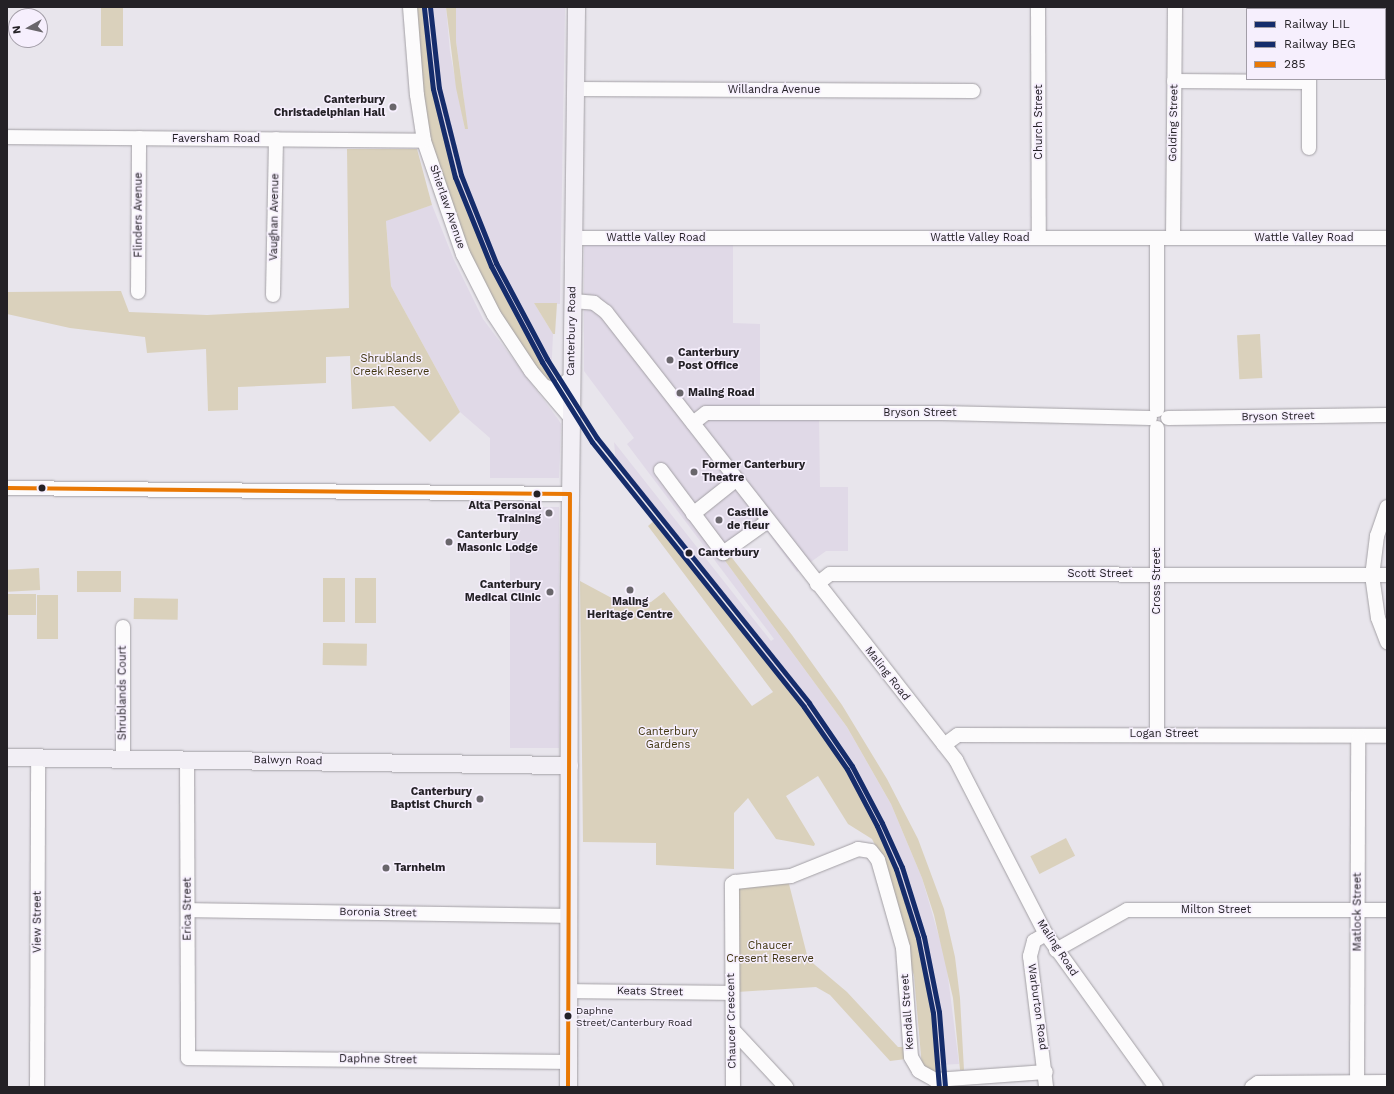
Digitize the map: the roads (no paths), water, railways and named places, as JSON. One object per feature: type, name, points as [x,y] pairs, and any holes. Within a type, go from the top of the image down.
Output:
[{"type":"main road","name":"Canterbury Road","points":[[568,1087],[570,494],[576,7]]},
{"type":"main road","name":"Balwyn Road","points":[[7,757],[569,765]]},
{"type":"street","name":"Shierlaw Avenue","points":[[410,7],[416,80],[424,141],[463,254],[494,315],[544,386],[571,418]]},
{"type":"street","name":"Church Street","points":[[1038,7],[1039,237]]},
{"type":"street","name":"Golding Street","points":[[1173,238],[1175,7]]},
{"type":"street","points":[[1174,81],[1309,81],[1308,148]]},
{"type":"street","name":"Willandra Avenue","points":[[575,89],[973,91]]},
{"type":"street","name":"Faversham Road","points":[[7,137],[424,141]]},
{"type":"street","name":"Flinders Avenue","points":[[138,292],[139,138]]},
{"type":"street","name":"Vaughan Avenue","points":[[273,295],[276,139]]},
{"type":"street","name":"Wattle Valley Road","points":[[573,238],[1387,238]]},
{"type":"street","name":"Cross Street","points":[[1157,238],[1157,734]]},
{"type":"street","name":"Maling Road","points":[[573,301],[594,303],[606,312],[956,760],[1046,934],[1056,950],[1156,1087]]},
{"type":"street","points":[[544,386],[554,390],[559,388],[572,377]]},
{"type":"street","name":"Bryson Street","points":[[693,423],[706,413],[942,413],[1158,419],[1387,415]]},
{"type":"street","points":[[661,470],[723,553],[768,521]]},
{"type":"street","points":[[693,514],[737,479]]},
{"type":"street","points":[[7,488],[570,494]]},
{"type":"street","points":[[1387,507],[1377,536],[1372,575],[1378,618],[1387,642]]},
{"type":"street","name":"Scott Street","points":[[817,584],[830,574],[1387,575]]},
{"type":"street","name":"Shrublands Court","points":[[123,627],[123,758]]},
{"type":"street","name":"Logan Street","points":[[944,745],[958,734],[1387,736]]},
{"type":"street","name":"Matlock Street","points":[[1357,1085],[1358,736]]},
{"type":"street","name":"View Street","points":[[37,1087],[38,757]]},
{"type":"street","name":"Erica Street","points":[[187,759],[188,1058]]},
{"type":"street","name":"Chaucer Crescent","points":[[733,1087],[732,884],[735,882],[792,876],[858,849],[871,851]]},
{"type":"street","name":"Kendall Street","points":[[871,851],[878,860],[902,948],[911,1057],[919,1071],[935,1080],[1046,1072]]},
{"type":"street","name":"Boronia Street","points":[[188,910],[568,916]]},
{"type":"street","name":"Milton Street","points":[[1056,950],[1127,910],[1387,910]]},
{"type":"street","name":"Warburton Road","points":[[1046,934],[1034,941],[1030,956],[1046,1072],[1046,1087]]},
{"type":"street","name":"Keats Street","points":[[568,991],[732,993]]},
{"type":"street","points":[[733,1030],[786,1087]]},
{"type":"street","name":"Daphne Street","points":[[188,1058],[568,1062]]},
{"type":"street","points":[[1252,1087],[1258,1083],[1357,1085],[1387,1082]]},
{"type":"rail line","name":"LIL","points":[[430,7],[439,88],[461,175],[496,263],[547,359],[597,438],[809,703],[852,766],[882,823],[902,867],[924,937],[939,1012],[945,1087]]},
{"type":"rail line","name":"BEG","points":[[424,8],[433,89],[455,177],[491,266],[542,362],[592,442],[804,707],[847,769],[877,826],[896,869],[918,938],[933,1013],[939,1087]]},
{"type":"place","name":"Canterbury Christadelphian Hall","points":[[393,107]]},
{"type":"place","name":"Canterbury Post Office","points":[[670,360]]},
{"type":"place","name":"Maling Road","points":[[680,393]]},
{"type":"place","name":"Former Canterbury Theatre","points":[[694,472]]},
{"type":"place","name":"Alta Personal Training","points":[[549,513]]},
{"type":"place","name":"Castille de fleur","points":[[719,520]]},
{"type":"place","name":"Canterbury Masonic Lodge","points":[[449,542]]},
{"type":"place","name":"Canterbury","points":[[689,553]]},
{"type":"place","name":"Maling Heritage Centre","points":[[630,590]]},
{"type":"place","name":"Canterbury Medical Clinic","points":[[550,592]]},
{"type":"place","name":"Canterbury Baptist Church","points":[[480,799]]},
{"type":"place","name":"Tarnhelm","points":[[386,868]]},
{"type":"place","name":"Daphne Street/Canterbury Road","points":[[568,1016]]},
{"type":"park label","name":"Shrublands Creek Reserve","points":[[391,366]]},
{"type":"park label","name":"Canterbury Gardens","points":[[668,739]]},
{"type":"park label","name":"Chaucer Cresent Reserve","points":[[770,953]]}]
